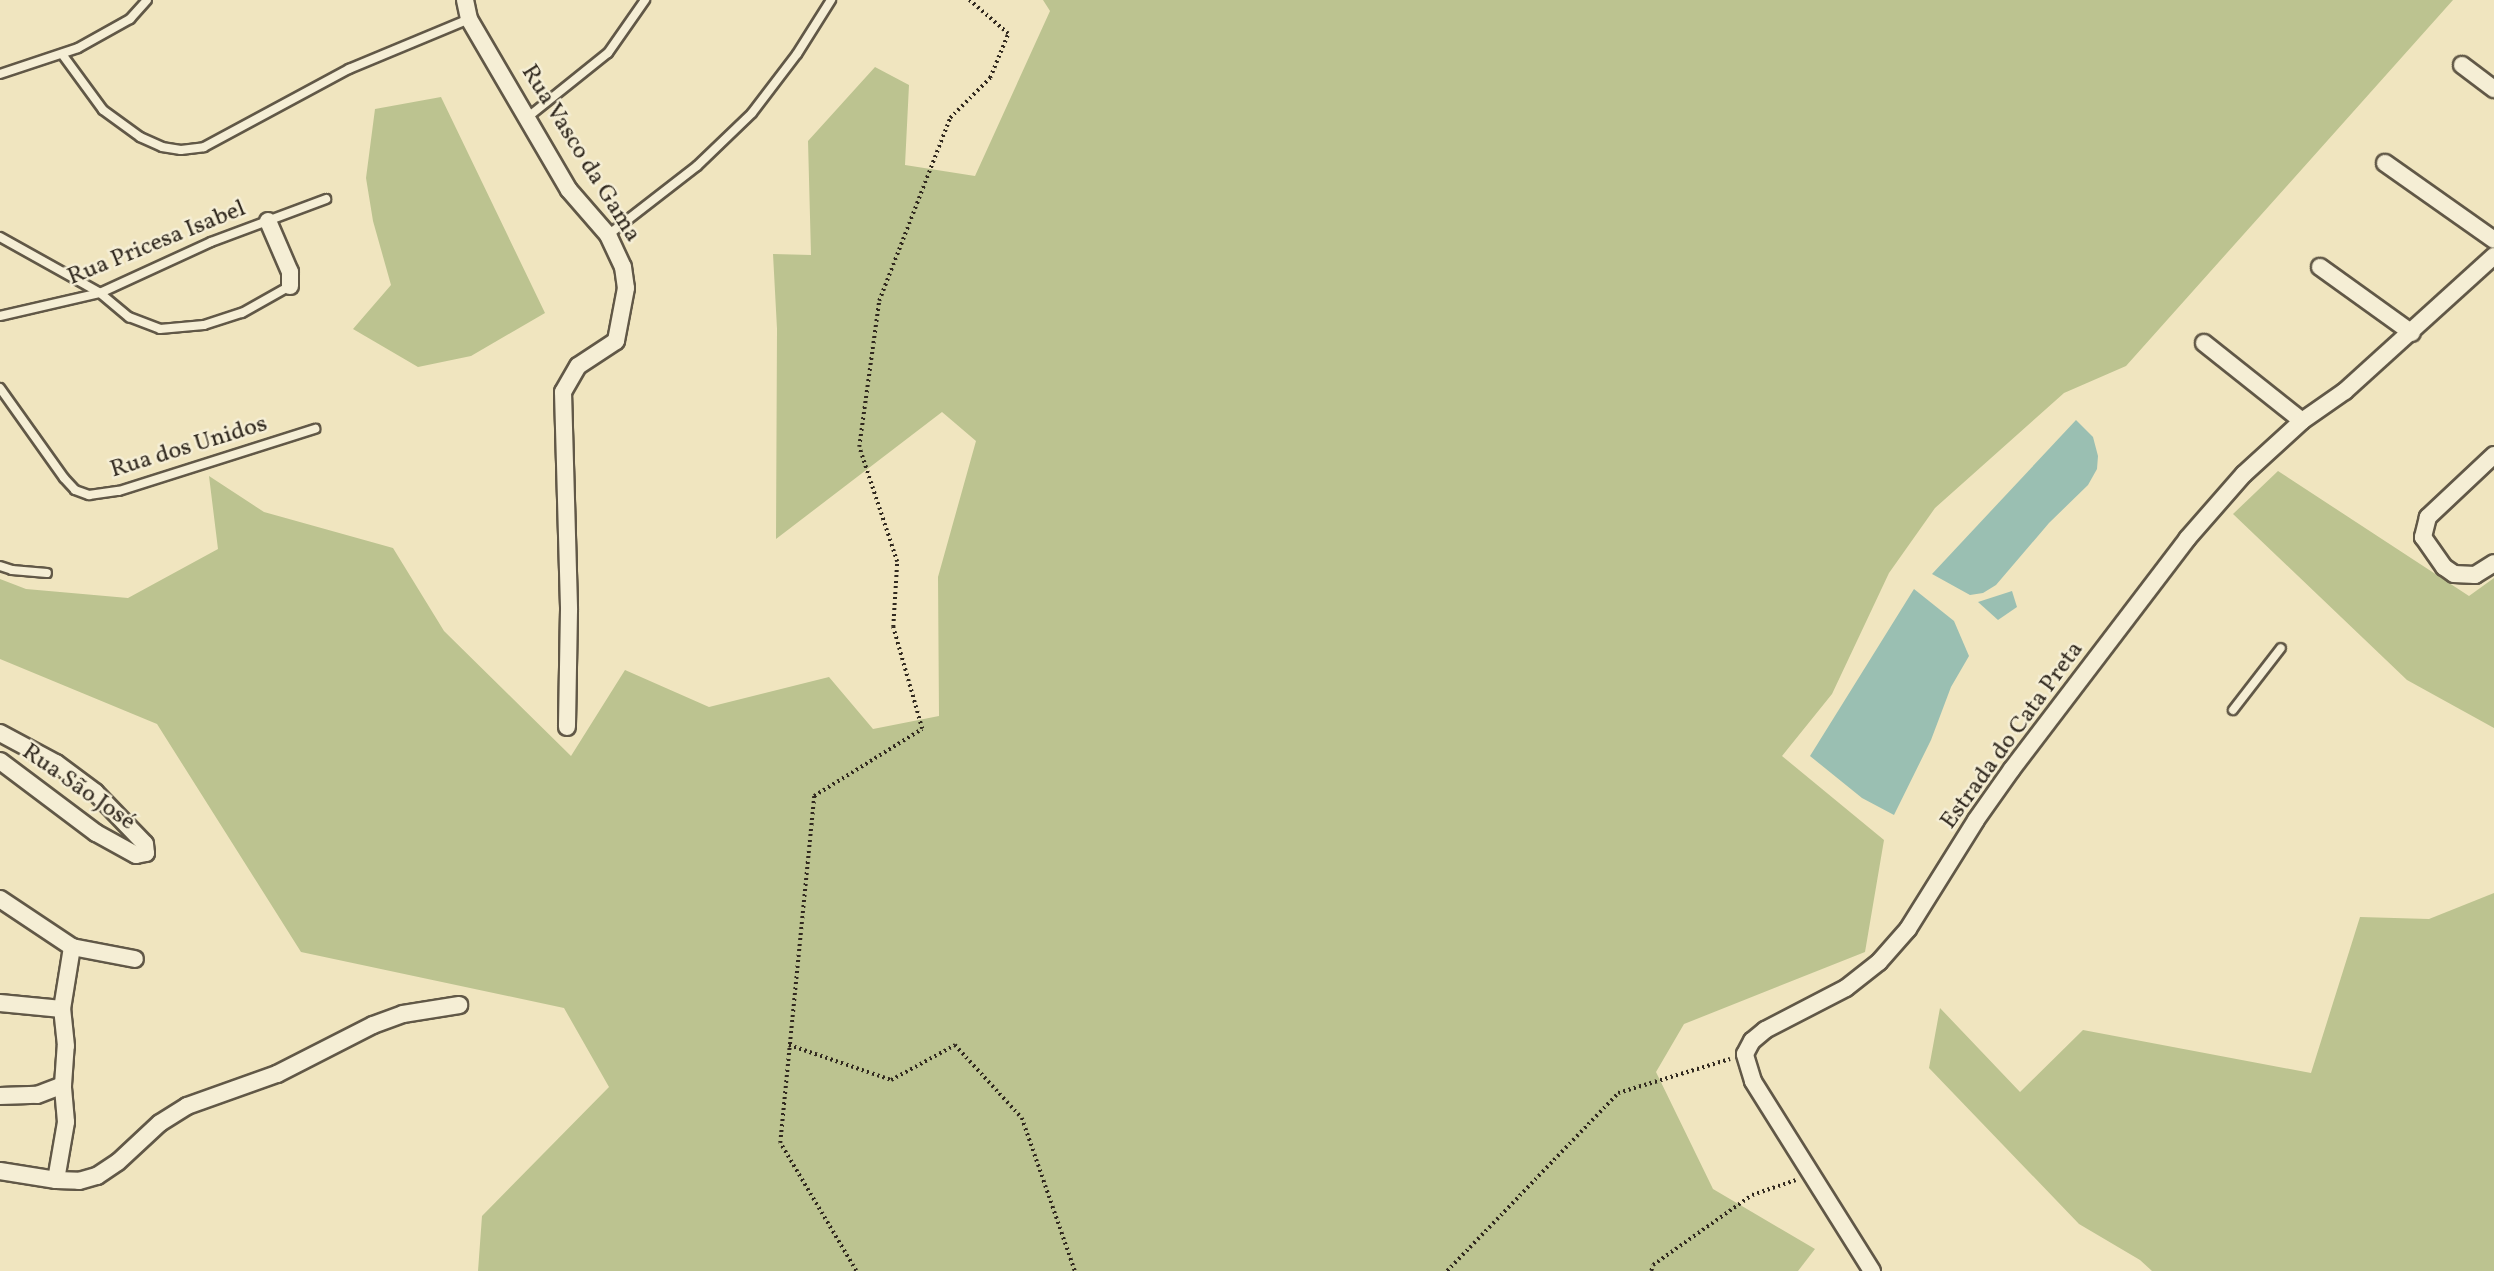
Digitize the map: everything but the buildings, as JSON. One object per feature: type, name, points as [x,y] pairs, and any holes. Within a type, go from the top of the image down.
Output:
[{"type":"street","name":"Rua Vasco da Gama","points":[[465,0],[469,19],[569,190],[608,235],[623,267],[626,288],[616,341],[578,366],[563,392],[569,610],[566,727]]},
{"type":"street","points":[[2462,65],[2494,89]]},
{"type":"street","points":[[2385,163],[2494,240]]},
{"type":"street","points":[[268,221],[290,272],[290,286]]},
{"type":"street","name":"Estrada do Cata Preta","points":[[1745,1054],[1752,1041],[1765,1030],[1846,988],[1879,962],[1908,929],[1976,820],[2012,769],[2187,539],[2244,474],[2302,421],[2345,391],[2412,333],[2494,257]]},
{"type":"street","points":[[2320,267],[2412,333]]},
{"type":"street","points":[[2204,342],[2302,421]]},
{"type":"street","points":[[2494,455],[2428,517],[2423,527],[2426,545],[2454,574],[2475,575],[2494,563]]},
{"type":"street","name":"Rua São José","points":[[0,734],[56,763],[96,792],[145,845],[146,853],[136,855],[96,832],[0,761]]},
{"type":"street","points":[[0,899],[72,947],[135,959]]},
{"type":"street","points":[[56,1180],[66,1122],[63,1086],[66,1046],[62,1009],[72,947]]},
{"type":"street","points":[[0,1003],[62,1009]]},
{"type":"street","points":[[0,1171],[56,1180],[79,1181],[97,1176],[118,1162],[160,1123],[187,1106],[277,1074],[373,1025],[403,1014],[459,1005]]},
{"type":"street","points":[[1745,1054],[1753,1081],[1872,1271]]},
{"type":"street","points":[[0,1096],[37,1095],[63,1086]]},
{"type":"lane","points":[[0,74],[62,54],[130,19],[147,0]]},
{"type":"lane","points":[[528,117],[608,53],[645,0]]},
{"type":"lane","points":[[608,235],[698,166],[752,113],[797,54],[831,0]]},
{"type":"lane","points":[[62,54],[103,110],[140,137],[162,147],[181,150],[204,147],[349,69],[469,19]]},
{"type":"lane","name":"Rua Pricesa Isabel","points":[[0,316],[100,293],[163,262],[326,198]]},
{"type":"lane","points":[[0,237],[100,293],[144,325],[179,329],[242,313],[290,286]]},
{"type":"lane","name":"Rua dos Unidos","points":[[0,388],[64,478],[75,490],[89,495],[119,491],[315,429]]},
{"type":"lane","points":[[0,566],[47,573]]},
{"type":"lane","points":[[2233,710],[2281,648]]},
{"type":"path","points":[[856,1271],[780,1143],[814,796],[922,729],[893,627],[897,562],[859,447],[879,301],[950,118],[990,78],[1008,34],[969,0]]},
{"type":"path","points":[[789,1045],[891,1080],[956,1045],[1021,1118],[1075,1271]]},
{"type":"path","points":[[1448,1271],[1618,1093],[1745,1054]]},
{"type":"path","points":[[1651,1271],[1653,1265],[1752,1195],[1811,1174]]},
{"type":"green space","points":[[1043,0],[2453,0],[2126,366],[2064,393],[1935,508],[1889,573],[1832,694],[1782,756],[1884,840],[1865,952],[1684,1024],[1656,1072],[1713,1189],[1815,1249],[1798,1271],[478,1271],[482,1216],[609,1087],[564,1008],[301,952],[157,724],[0,659],[0,579],[26,589],[128,598],[218,549],[209,476],[264,512],[393,548],[444,631],[571,756],[625,670],[709,707],[829,677],[873,729],[939,716],[938,577],[976,441],[942,412],[776,539],[777,329],[773,254],[811,255],[808,141],[875,67],[909,85],[905,165],[975,176],[1050,11]]},
{"type":"green space","points":[[441,97],[545,313],[471,356],[418,367],[353,329],[391,285],[373,221],[366,178],[375,109]]},
{"type":"green space","points":[[2278,471],[2469,596],[2494,578],[2494,728],[2407,680],[2233,514]]},
{"type":"green space","points":[[2494,893],[2494,1271],[2152,1271],[2140,1260],[2079,1224],[1929,1068],[1940,1008],[2020,1092],[2083,1030],[2311,1073],[2360,917],[2429,919]]},
{"type":"water","points":[[2076,420],[2093,437],[2098,456],[2097,469],[2088,485],[2049,523],[1996,585],[1983,593],[1970,595],[1932,574]]},
{"type":"water","points":[[1914,589],[1954,621],[1969,656],[1951,687],[1931,740],[1894,815],[1862,798],[1810,756]]},
{"type":"water","points":[[2012,591],[2017,607],[1998,620],[1978,602]]}]
